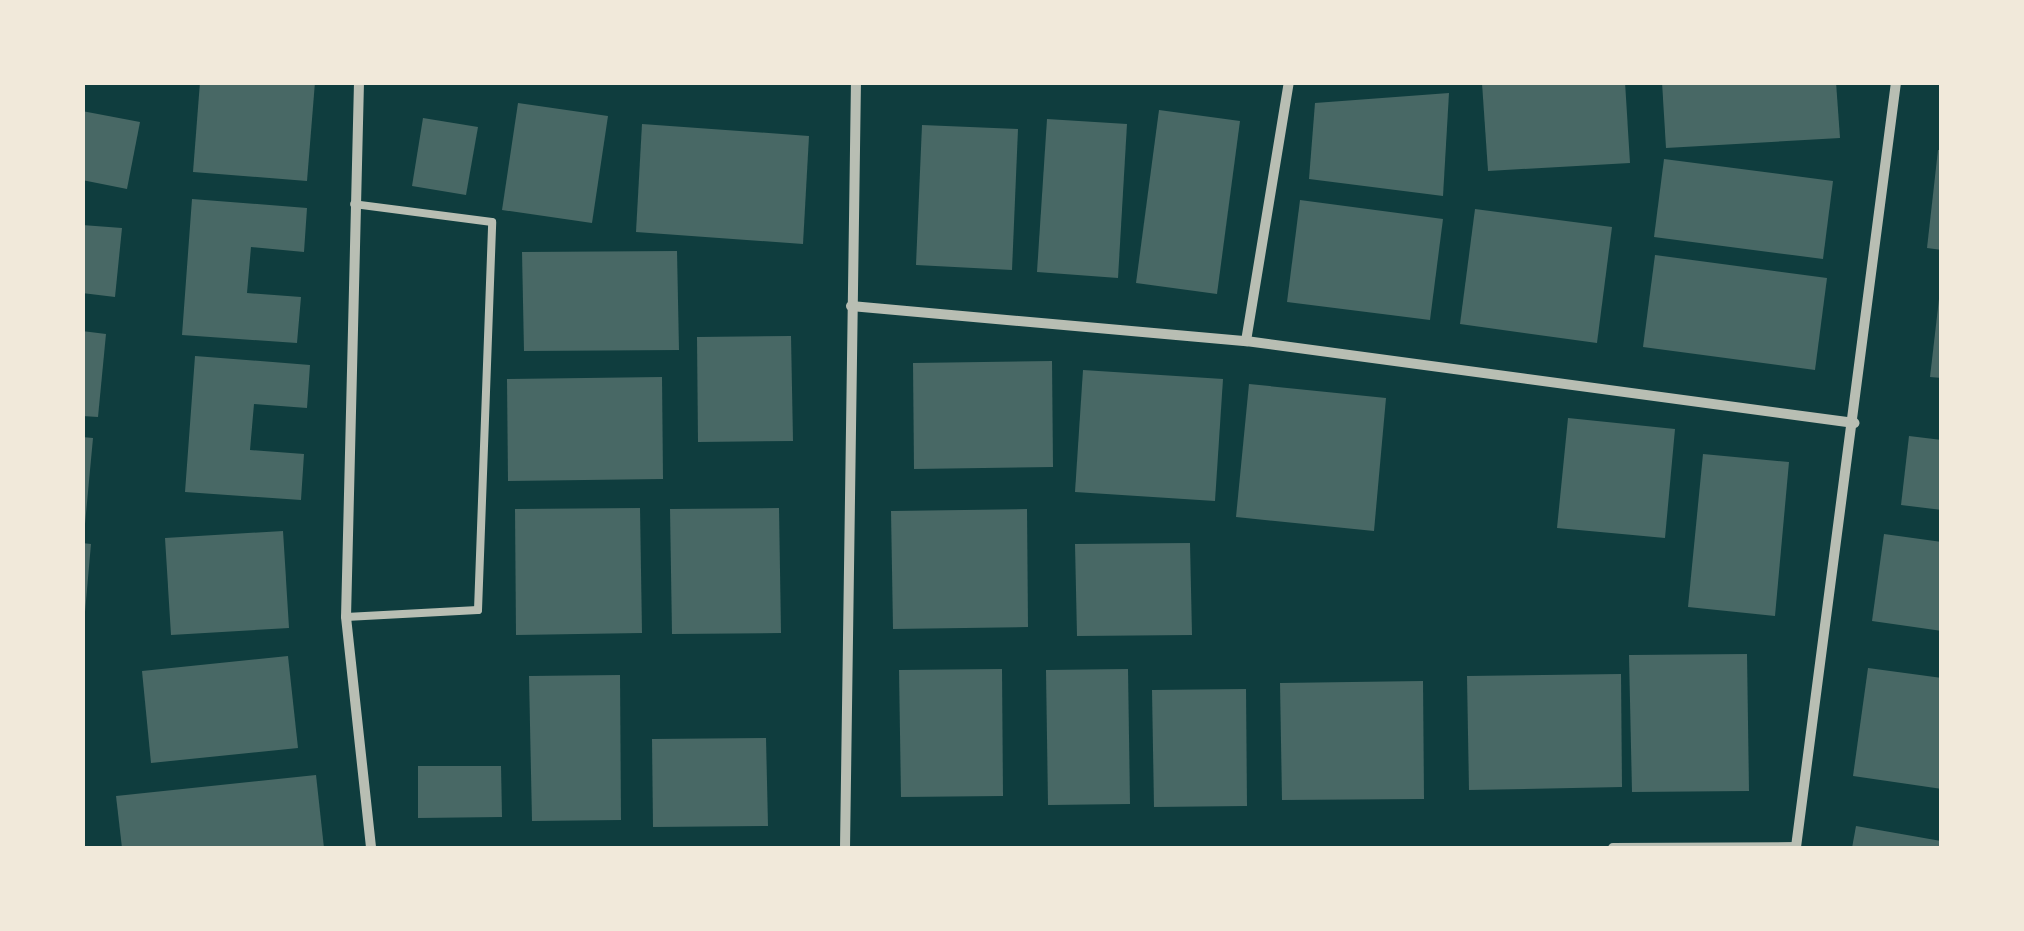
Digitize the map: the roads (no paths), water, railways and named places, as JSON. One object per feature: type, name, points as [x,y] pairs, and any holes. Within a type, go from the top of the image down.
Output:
[{"type":"street","points":[[359,82],[346,617],[371,848]]},
{"type":"street","points":[[845,848],[856,82]]},
{"type":"street","points":[[1246,342],[1289,82]]},
{"type":"street","points":[[1613,848],[1796,846],[1896,82]]},
{"type":"street","points":[[851,306],[1246,342],[1854,423]]},
{"type":"lane","points":[[346,617],[478,610],[492,222],[354,204]]}]
